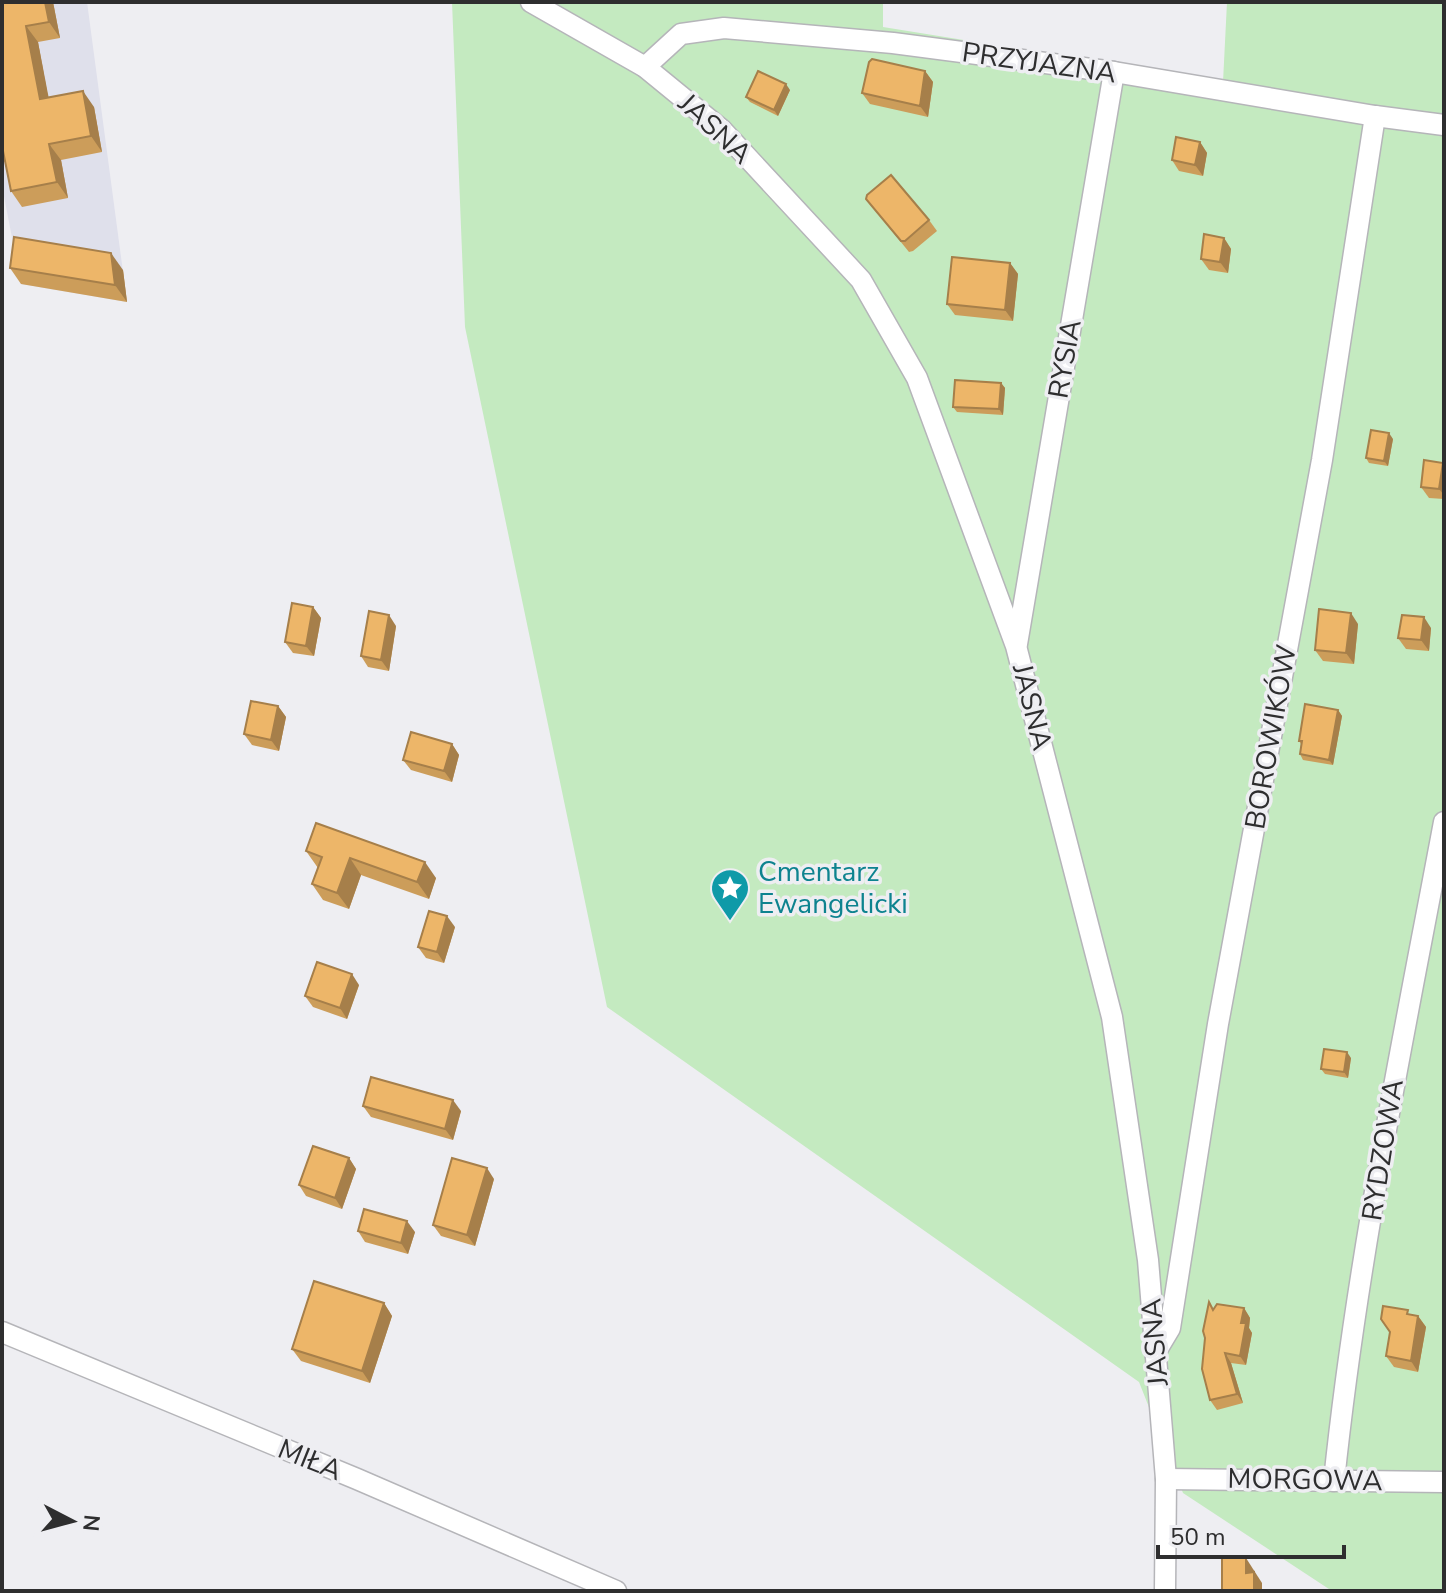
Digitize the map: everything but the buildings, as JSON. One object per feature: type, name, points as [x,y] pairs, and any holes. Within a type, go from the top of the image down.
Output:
[{"type":"street","name":"JASNA","points":[[531,2],[645,67],[722,130],[861,280],[917,378],[1016,646],[1112,1017],[1148,1260],[1166,1479],[1165,1591]]},
{"type":"street","name":"PRZYJAZNA","points":[[645,67],[681,34],[724,28],[893,43],[1114,72],[1444,125]]},
{"type":"street","name":"RYSIA","points":[[1016,646],[1114,72]]},
{"type":"street","name":"BOROWIKÓW","points":[[1155,1353],[1170,1328],[1218,1024],[1322,460],[1375,116]]},
{"type":"street","name":"RYDZOWA","points":[[1334,1481],[1339,1426],[1387,1116],[1444,822]]},
{"type":"street","name":"MIŁA","points":[[2,1332],[357,1479],[616,1591]]},
{"type":"street","name":"MORGOWA","points":[[1166,1479],[1444,1482]]},
{"type":"shaded area","points":[[2,2],[87,2],[127,302],[21,284],[2,186]]},
{"type":"green space","points":[[452,2],[883,2],[883,27],[1223,82],[1227,2],[1444,2],[1444,1591],[1332,1591],[1183,1493],[1139,1382],[607,1007],[465,327]]},
{"type":"place","name":"Cmentarz Ewangelicki","points":[[730,922]]}]
